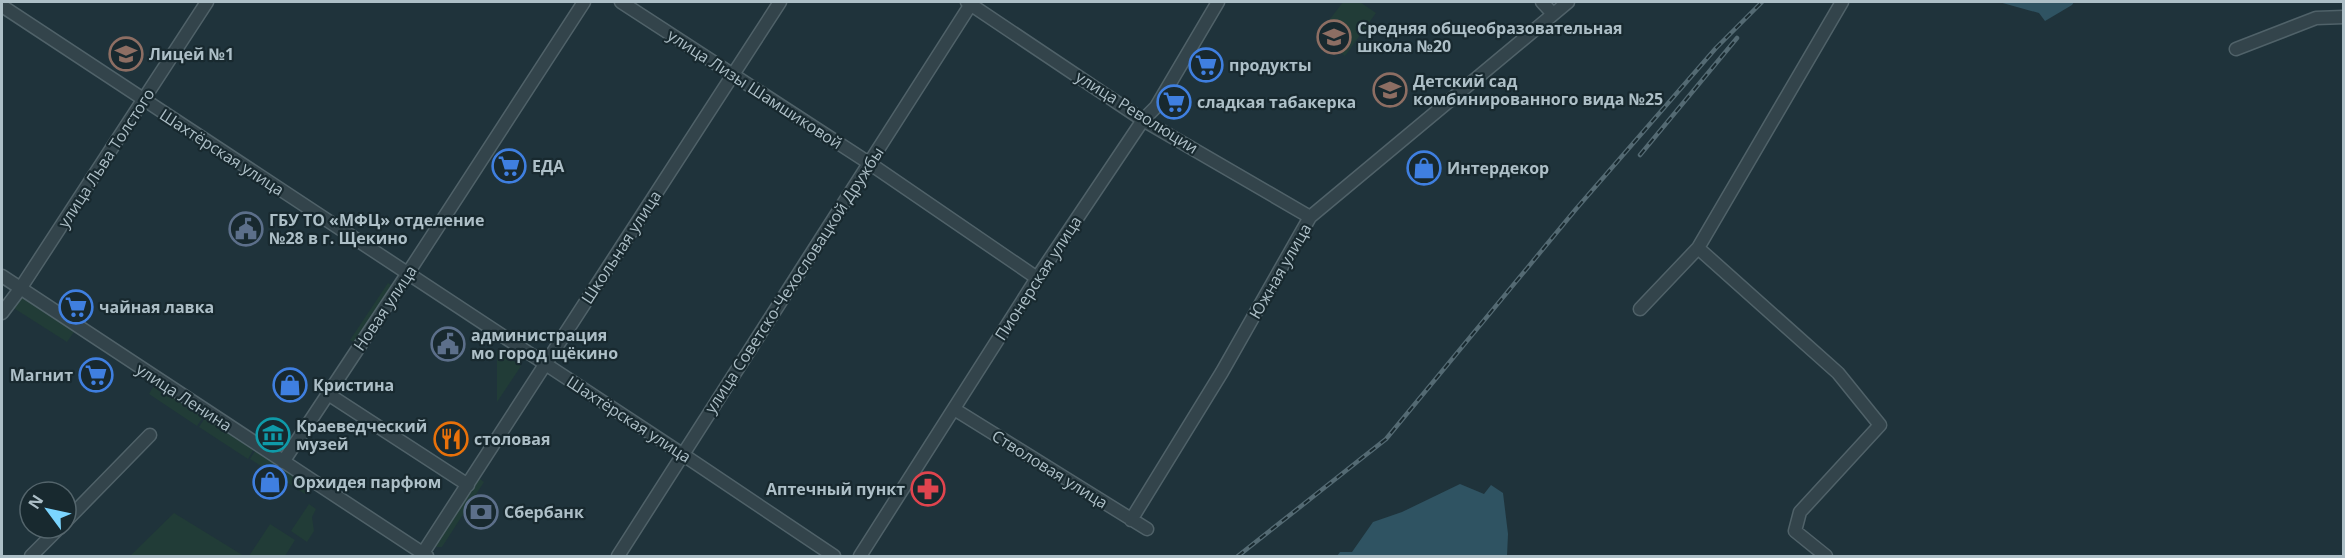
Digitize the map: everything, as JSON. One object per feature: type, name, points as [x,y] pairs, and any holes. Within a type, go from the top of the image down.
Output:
[{"type":"street","name":"улица Льва Толстого","points":[[2,313],[144,101],[207,2]]},
{"type":"street","name":"Новая улица","points":[[283,462],[584,2]]},
{"type":"street","name":"улица Лизы Шамшиковой","points":[[621,2],[869,164],[1037,278]]},
{"type":"street","name":"Школьная улица","points":[[425,555],[780,2]]},
{"type":"street","name":"Пионерская улица","points":[[860,556],[1037,278],[1143,120],[1156,106],[1218,2]]},
{"type":"street","points":[[1542,2],[1553,15]]},
{"type":"street","name":"Южная улица","points":[[1131,520],[1222,372],[1310,217],[1568,2]]},
{"type":"street","points":[[1640,309],[1698,248],[1842,2]]},
{"type":"street","name":"улица Революции","points":[[969,3],[1143,120],[1310,217]]},
{"type":"street","name":"улица Советско-Чехословацкой Дружбы","points":[[618,556],[869,164],[969,3]]},
{"type":"street","name":"Шахтёрская улица","points":[[2,6],[834,556]]},
{"type":"street","points":[[2236,49],[2316,18],[2343,17]]},
{"type":"street","points":[[1698,248],[1838,372],[1880,425],[1800,512],[1795,531],[1826,556]]},
{"type":"street","name":"улица Ленина","points":[[2,276],[425,555]]},
{"type":"street","points":[[328,394],[468,485]]},
{"type":"street","name":"Стволовая улица","points":[[954,409],[1147,530]]},
{"type":"street","points":[[78,509],[150,435]]},
{"type":"street","points":[[31,556],[47,540]]},
{"type":"green space","points":[[1343,2],[1360,2],[1376,13],[1345,56],[1317,36]]},
{"type":"green space","points":[[388,283],[396,288],[358,345],[350,340]]},
{"type":"green space","points":[[26,296],[76,329],[67,342],[12,307],[19,299]]},
{"type":"green space","points":[[497,350],[521,366],[497,402]]},
{"type":"green space","points":[[156,382],[205,414],[197,426],[149,394]]},
{"type":"green space","points":[[207,415],[255,447],[248,459],[199,427]]},
{"type":"green space","points":[[257,448],[311,483],[305,494],[250,459]]},
{"type":"green space","points":[[476,476],[484,482],[442,547],[431,544]]},
{"type":"green space","points":[[309,504],[316,509],[312,517],[314,531],[307,542],[291,531]]},
{"type":"green space","points":[[174,513],[244,556],[130,556]]},
{"type":"green space","points":[[270,524],[295,540],[285,556],[249,556]]},
{"type":"water","points":[[1999,2],[2074,2],[2045,21],[2039,13]]},
{"type":"water","points":[[1460,484],[1484,494],[1491,485],[1503,493],[1508,534],[1507,556],[1337,556],[1340,552],[1352,552],[1373,522],[1402,512]]},
{"type":"railway","points":[[1238,556],[1386,439],[1576,209],[1716,48],[1762,2]]},
{"type":"railway","points":[[1640,155],[1737,38]]},
{"type":"place","name":"Средняя общеобразовательная школа №20","points":[[1334,37]]},
{"type":"place","name":"Лицей №1","points":[[126,54]]},
{"type":"place","name":"продукты","points":[[1206,65]]},
{"type":"place","name":"Детский сад комбинированного вида №25","points":[[1390,90]]},
{"type":"place","name":"сладкая табакерка","points":[[1174,102]]},
{"type":"place","name":"ЕДА","points":[[509,166]]},
{"type":"place","name":"Интердекор","points":[[1424,168]]},
{"type":"place","name":"ГБУ ТО «МФЦ» отделение №28 в г. Щекино","points":[[246,229]]},
{"type":"place","name":"чайная лавка","points":[[76,307]]},
{"type":"place","name":"администрация мо город щёкино","points":[[448,344]]},
{"type":"place","name":"Магнит","points":[[96,375]]},
{"type":"place","name":"Кристина","points":[[290,385]]},
{"type":"place","name":"Краеведческий музей","points":[[273,435]]},
{"type":"place","name":"столовая","points":[[451,439]]},
{"type":"place","name":"Орхидея парфюм","points":[[270,482]]},
{"type":"place","name":"Аптечный пункт","points":[[928,489]]},
{"type":"place","name":"Сбербанк","points":[[481,512]]}]
